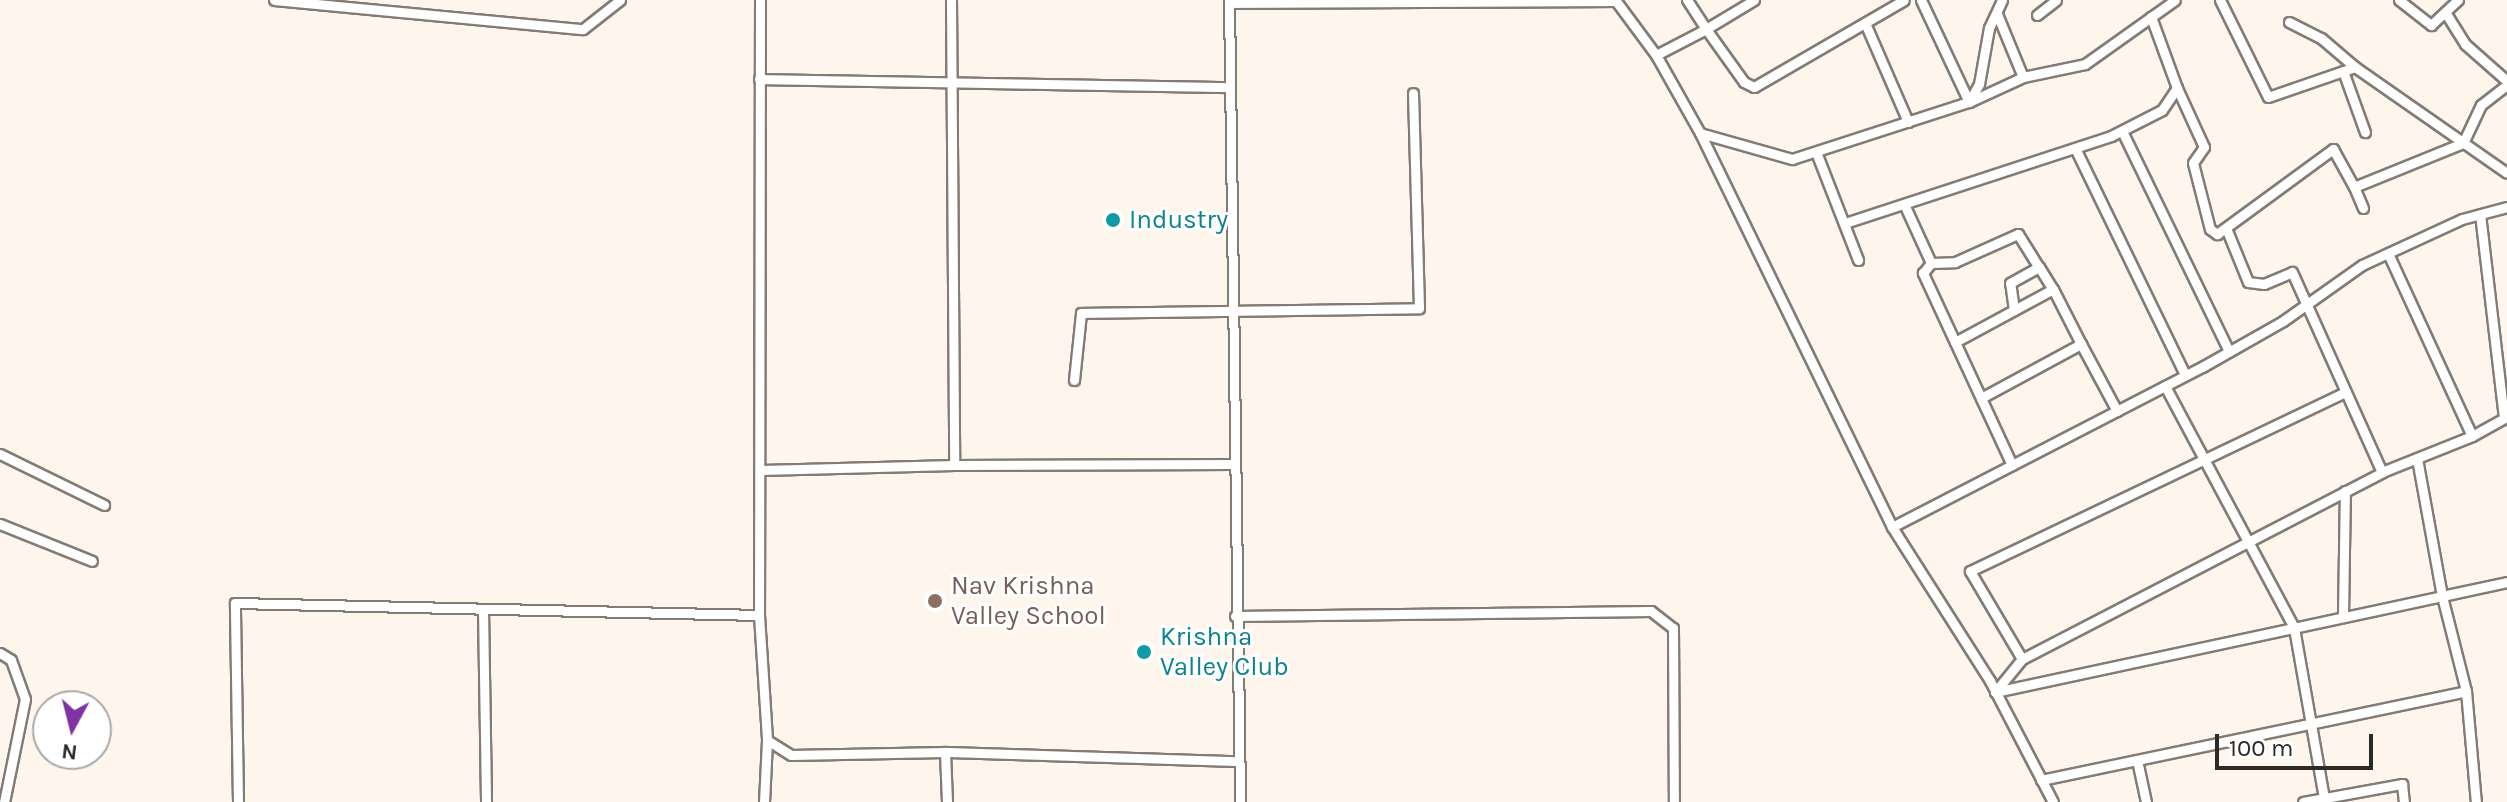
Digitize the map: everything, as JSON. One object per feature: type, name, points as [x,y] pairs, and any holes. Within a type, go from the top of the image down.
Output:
[{"type":"street","points":[[274,0],[583,29],[620,0]]},
{"type":"street","points":[[760,0],[759,615],[767,740],[764,802]]},
{"type":"street","points":[[951,0],[954,465]]},
{"type":"street","points":[[1240,802],[1235,616],[1229,2],[1616,0],[1656,55],[1700,133],[1892,527],[1995,692],[2053,802]]},
{"type":"street","points":[[1687,0],[1744,82],[1754,87],[1904,0]]},
{"type":"street","points":[[1656,55],[1754,0]]},
{"type":"street","points":[[1921,0],[1969,102]]},
{"type":"street","points":[[1969,102],[2002,0]]},
{"type":"street","points":[[1700,133],[1792,159],[1969,102],[2023,77],[2085,64],[2175,0]]},
{"type":"street","points":[[2220,0],[2268,97],[2355,67]]},
{"type":"street","points":[[2399,0],[2431,25],[2458,0]]},
{"type":"street","points":[[2037,15],[2051,2]]},
{"type":"street","points":[[2354,187],[2463,143],[2481,105],[2507,83],[2465,44],[2445,12]]},
{"type":"street","points":[[1997,14],[2023,77]]},
{"type":"street","points":[[2151,17],[2177,88],[2204,147],[2193,163],[2210,229],[2217,234],[2333,149],[2363,208]]},
{"type":"street","points":[[2289,22],[2321,38],[2355,67],[2507,173]]},
{"type":"street","points":[[1865,23],[1908,122]]},
{"type":"street","points":[[2343,71],[2365,132]]},
{"type":"street","points":[[759,79],[1229,87]]},
{"type":"street","points":[[1845,223],[2122,131],[2162,110],[2177,88]]},
{"type":"street","points":[[1074,380],[1081,313],[1419,308],[1413,93]]},
{"type":"street","points":[[2122,131],[2229,351]]},
{"type":"street","points":[[2075,148],[2185,375]]},
{"type":"street","points":[[1816,152],[1858,260]]},
{"type":"street","points":[[1904,204],[1931,263]]},
{"type":"street","points":[[1892,527],[2229,351],[2388,253],[2480,214],[2507,207]]},
{"type":"street","points":[[2480,214],[2507,430]]},
{"type":"street","points":[[2226,228],[2248,282],[2264,284],[2292,272],[2382,472]]},
{"type":"street","points":[[2012,465],[1923,273],[1931,263],[1955,262],[2018,234],[2053,289],[2117,411]]},
{"type":"street","points":[[2388,253],[2472,436]]},
{"type":"street","points":[[2014,310],[2010,283],[2039,267]]},
{"type":"street","points":[[1955,342],[2053,289]]},
{"type":"street","points":[[1981,398],[2081,344]]},
{"type":"street","points":[[2165,386],[2294,628],[2308,724],[2324,798]]},
{"type":"street","points":[[2022,659],[1970,571],[2346,392]]},
{"type":"street","points":[[1995,692],[2022,659],[2382,472],[2472,436],[2506,417]]},
{"type":"street","points":[[0,454],[104,505]]},
{"type":"street","points":[[2417,458],[2442,596],[2466,691],[2476,802]]},
{"type":"street","points":[[761,470],[954,465],[1233,464]]},
{"type":"street","points":[[2343,615],[2345,491]]},
{"type":"street","points":[[0,524],[92,561]]},
{"type":"street","points":[[1995,692],[2507,582]]},
{"type":"street","points":[[238,802],[235,603],[759,615]]},
{"type":"street","points":[[483,609],[486,802]]},
{"type":"street","points":[[1235,616],[1651,611],[1673,628],[1674,802]]},
{"type":"street","points":[[0,653],[11,660],[25,699],[4,802]]},
{"type":"street","points":[[2041,780],[2466,691]]},
{"type":"street","points":[[767,740],[791,755],[945,752],[1239,761]]},
{"type":"street","points":[[945,752],[947,802]]},
{"type":"street","points":[[2137,760],[2146,802]]},
{"type":"street","points":[[2305,802],[2402,784],[2404,802]]},
{"type":"place","name":"Industry","points":[[1113,220]]},
{"type":"place","name":"Nav Krishna Valley School","points":[[935,601]]},
{"type":"place","name":"Krishna Valley Club","points":[[1144,652]]}]
